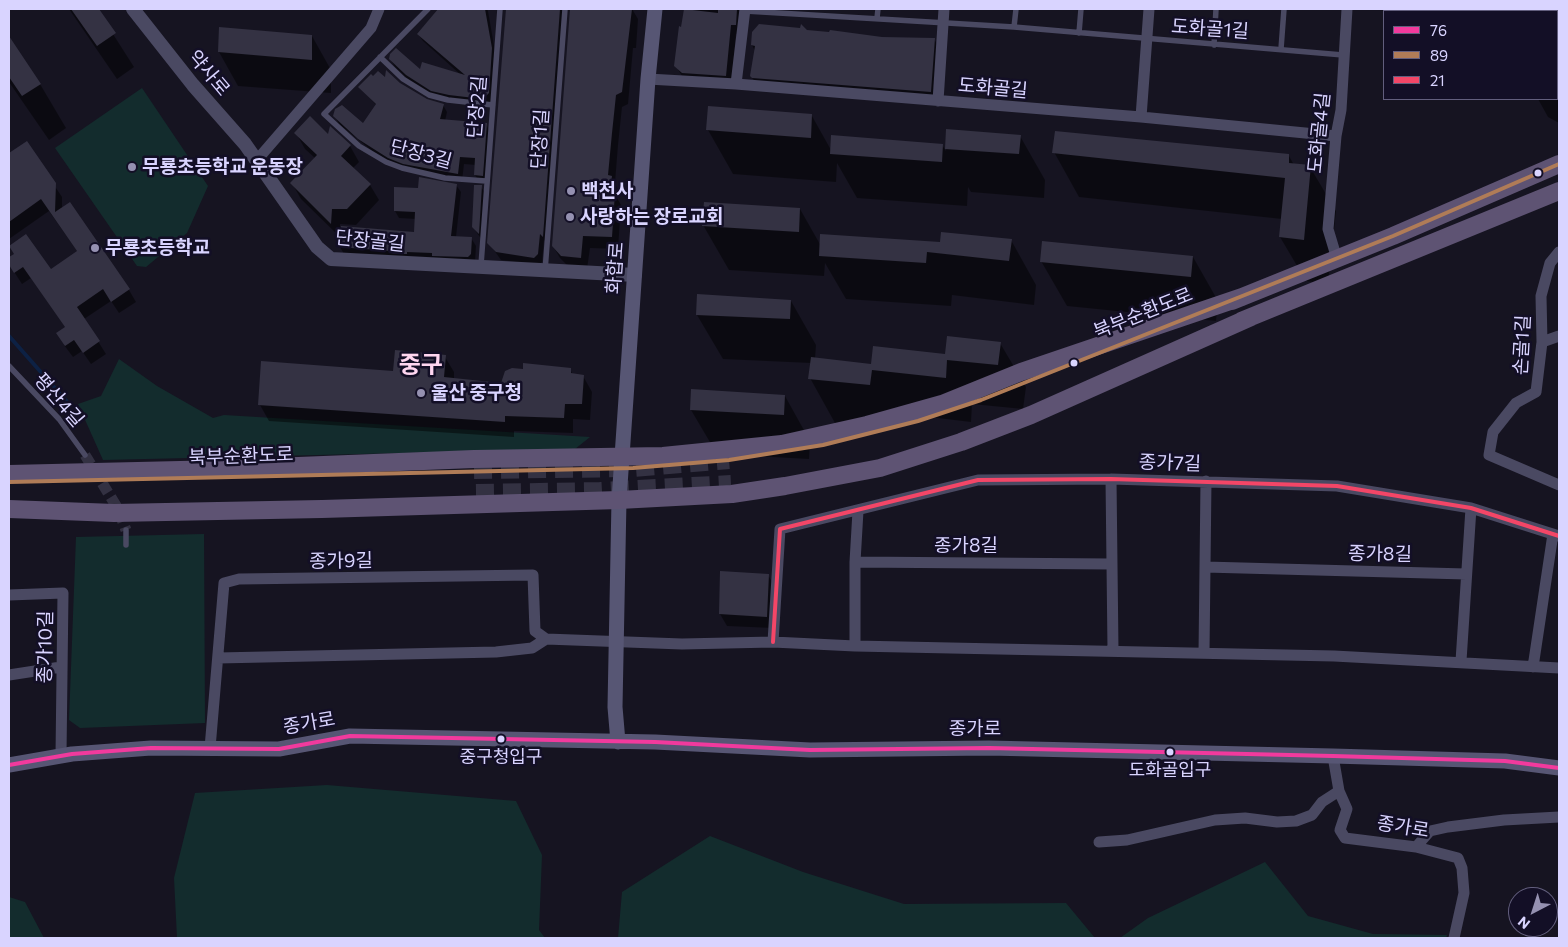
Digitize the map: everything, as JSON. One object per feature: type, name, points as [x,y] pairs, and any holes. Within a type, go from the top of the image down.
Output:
[{"type":"main road","name":"화합로","points":[[619,500],[648,79],[655,9]]},
{"type":"main road","name":"북부순환도로","points":[[729,460],[823,445],[947,412],[1337,259],[1559,164]]},
{"type":"main road","points":[[731,484],[831,468],[924,445],[1251,317],[1559,190]]},
{"type":"main road","points":[[9,474],[223,469],[474,459],[623,457],[672,455],[782,444],[867,425],[942,404],[1021,372],[1242,297]]},
{"type":"main road","points":[[9,509],[114,513],[221,512],[619,500],[732,494],[785,486],[880,468],[928,454],[1031,415],[1251,317]]},
{"type":"main road","name":"북부순환도로","points":[[9,482],[222,479],[474,470]]},
{"type":"main road","points":[[9,503],[220,502],[476,493]]},
{"type":"main road","points":[[618,742],[615,707],[619,500]]},
{"type":"main road","name":"종가로","points":[[9,765],[61,755],[151,748],[279,749],[350,736],[618,742],[810,750],[989,748],[1333,756],[1505,761],[1559,768]]},
{"type":"street","name":"약사로","points":[[133,9],[193,85],[257,160]]},
{"type":"street","points":[[257,160],[371,28],[379,9]]},
{"type":"street","points":[[938,101],[944,9]]},
{"type":"street","points":[[1141,117],[1148,9]]},
{"type":"street","name":"도화골4길","points":[[1337,259],[1328,229],[1336,136],[1341,110],[1347,9]]},
{"type":"street","points":[[736,84],[745,10]]},
{"type":"street","name":"도화골길","points":[[648,79],[736,84],[1141,117],[1336,136]]},
{"type":"street","name":"단장골길","points":[[257,160],[317,248],[332,259],[635,275]]},
{"type":"street","name":"손골1길","points":[[1559,252],[1550,263],[1541,296],[1542,342],[1536,392],[1516,403],[1493,432],[1489,455],[1559,484]]},
{"type":"street","points":[[1542,342],[1559,336]]},
{"type":"street","points":[[1111,479],[1113,650]]},
{"type":"street","name":"종가7길","points":[[773,642],[780,529],[978,480],[1111,479],[1337,486],[1471,508],[1556,535]]},
{"type":"street","points":[[1204,653],[1206,482]]},
{"type":"street","points":[[1461,661],[1471,508]]},
{"type":"street","points":[[855,646],[855,562],[858,511]]},
{"type":"street","points":[[1533,667],[1556,535]]},
{"type":"street","name":"종가8길","points":[[855,562],[1111,564]]},
{"type":"street","name":"종가8길","points":[[1205,567],[1466,574]]},
{"type":"street","name":"종가9길","points":[[210,748],[224,583],[239,580],[533,575],[535,631],[546,639]]},
{"type":"street","name":"종가10길","points":[[9,595],[63,593],[61,755]]},
{"type":"street","points":[[218,658],[496,652],[532,648],[546,639],[682,644],[773,642],[855,646],[1113,650],[1461,661],[1559,668]]},
{"type":"street","points":[[9,675],[62,667]]},
{"type":"street","name":"종가로","points":[[1333,756],[1339,791],[1347,809],[1340,830],[1345,838],[1416,847],[1458,858],[1462,868],[1464,894],[1454,938]]},
{"type":"street","points":[[1099,842],[1127,840],[1215,820],[1245,818],[1277,822],[1296,821],[1312,815],[1322,802],[1339,791]]},
{"type":"street","points":[[1416,847],[1430,831],[1448,827],[1504,820],[1559,817]]},
{"type":"lane","name":"단장3길","points":[[428,9],[324,114],[359,146],[386,162],[402,168],[445,178],[486,181]]},
{"type":"lane","name":"단장2길","points":[[480,268],[500,9]]},
{"type":"lane","name":"단장1길","points":[[546,271],[565,9]]},
{"type":"lane","points":[[877,18],[878,9]]},
{"type":"lane","points":[[1014,27],[1016,9]]},
{"type":"lane","points":[[1079,33],[1081,9]]},
{"type":"lane","points":[[1214,44],[1216,9]]},
{"type":"lane","points":[[1281,49],[1284,9]]},
{"type":"lane","name":"도화골1길","points":[[745,10],[810,12],[1014,27],[1343,55]]},
{"type":"lane","points":[[380,57],[403,79],[429,94],[448,100],[492,105]]},
{"type":"lane","name":"평산4길","points":[[9,366],[58,419],[85,455]]},
{"type":"lane","points":[[126,530],[126,545]]},
{"type":"green space","name":"무룡초등학교 운동장","points":[[142,88],[208,186],[187,233],[146,267],[137,266],[55,148]]},
{"type":"green space","points":[[119,359],[157,386],[213,418],[224,415],[590,437],[575,449],[103,460],[78,404],[101,396]]},
{"type":"green space","points":[[204,534],[205,723],[80,728],[69,720],[76,537]]},
{"type":"green space","points":[[327,785],[516,801],[542,855],[539,930],[545,938],[177,938],[174,878],[195,793]]},
{"type":"green space","points":[[710,836],[803,872],[904,904],[1066,903],[1095,938],[618,938],[622,892]]},
{"type":"green space","points":[[1265,862],[1308,916],[1373,934],[1447,935],[1446,938],[1120,938],[1148,918]]},
{"type":"green space","points":[[9,897],[25,902],[44,938],[9,938]]},
{"type":"building","points":[[71,9],[99,9],[116,33],[97,46]]},
{"type":"building","points":[[438,9],[485,9],[492,48],[489,93],[483,99],[431,91],[406,75],[389,59],[390,54],[396,48],[420,69],[422,62],[465,75],[417,34]]},
{"type":"building","points":[[506,9],[560,9],[543,237],[540,234],[538,254],[534,258],[496,252],[487,243]]},
{"type":"building","points":[[570,9],[632,9],[622,92],[616,95],[608,175],[612,176],[610,191],[615,192],[612,237],[583,236],[581,258],[561,256],[552,246]]},
{"type":"building","points":[[684,9],[718,13],[718,9],[737,9],[736,25],[731,25],[726,76],[682,73],[674,66],[679,26],[681,27]]},
{"type":"building","points":[[759,24],[800,28],[801,24],[807,30],[829,32],[830,30],[882,37],[935,38],[931,92],[752,78],[750,76],[755,46],[751,45],[752,32]]},
{"type":"building","points":[[219,27],[312,35],[312,60],[218,52]]},
{"type":"building","points":[[9,36],[41,84],[22,96],[9,77]]},
{"type":"building","points":[[386,70],[400,83],[427,99],[444,104],[440,119],[487,123],[483,176],[474,175],[475,158],[460,157],[458,174],[403,164],[388,158],[358,139],[333,116],[335,109],[342,105],[363,123],[376,104],[358,87],[371,74],[373,76],[378,71],[385,77]]},
{"type":"building","points":[[708,106],[812,114],[811,138],[706,130]]},
{"type":"building","points":[[310,116],[328,134],[330,126],[351,145],[341,156],[371,184],[347,209],[332,209],[331,224],[290,183],[317,155],[294,133]]},
{"type":"building","points":[[946,129],[1021,135],[1019,154],[945,149]]},
{"type":"building","points":[[1055,131],[1289,154],[1289,163],[1311,165],[1304,240],[1279,237],[1285,178],[1052,153]]},
{"type":"building","points":[[831,135],[943,144],[942,162],[830,154]]},
{"type":"building","points":[[27,141],[56,183],[55,212],[70,202],[130,289],[111,302],[103,289],[77,307],[100,341],[83,353],[74,340],[65,346],[56,333],[65,327],[23,267],[14,273],[9,265],[9,257],[14,254],[9,246],[26,234],[51,269],[77,251],[41,199],[9,222],[9,153]]},
{"type":"building","points":[[419,177],[457,184],[451,236],[472,237],[471,254],[468,257],[432,256],[432,253],[407,252],[407,254],[398,254],[391,253],[391,251],[338,247],[341,226],[414,232],[415,212],[394,211],[394,187],[418,188]]},
{"type":"building","points":[[474,185],[482,185],[479,234],[472,227]]},
{"type":"building","points":[[704,202],[800,208],[799,232],[702,226]]},
{"type":"building","points":[[941,232],[1012,239],[1009,261],[927,252],[926,263],[819,256],[820,234],[940,242]]},
{"type":"building","points":[[1042,241],[1193,256],[1191,277],[1040,262]]},
{"type":"building","points":[[697,294],[791,300],[790,319],[696,315]]},
{"type":"building","points":[[947,336],[1001,342],[998,365],[947,360],[946,378],[872,370],[870,385],[808,379],[811,357],[871,364],[873,346],[945,354]]},
{"type":"building","name":"울산 중구청","points":[[395,350],[446,355],[444,377],[501,383],[505,371],[512,368],[523,369],[523,363],[571,368],[571,373],[584,375],[582,404],[565,404],[564,418],[505,416],[505,422],[258,405],[261,361],[393,371]]},
{"type":"building","points":[[691,389],[785,395],[784,415],[690,410]]},
{"type":"building","points":[[720,571],[769,574],[767,617],[719,614]]},
{"type":"waterway","points":[[9,336],[69,404]]},
{"type":"tunnel","points":[[85,455],[118,509],[126,530]]},
{"type":"tunnel","points":[[474,470],[633,468],[729,460]]},
{"type":"tunnel","points":[[476,493],[600,491],[731,484]]},
{"type":"transit line","name":"89","points":[[9,482],[633,468],[729,460],[823,445],[918,421],[981,400],[1393,236],[1559,164]]},
{"type":"transit line","name":"21","points":[[773,642],[780,529],[978,480],[1111,479],[1337,486],[1471,508],[1559,536]]},
{"type":"transit line","name":"76","points":[[9,765],[72,754],[151,748],[279,749],[350,736],[655,742],[810,750],[989,748],[1333,756],[1505,761],[1559,768]]},
{"type":"place","name":"무룡초등학교 운동장","points":[[132,167]]},
{"type":"place","name":"백천사","points":[[571,191]]},
{"type":"place","name":"사랑하는 장로교회","points":[[570,217]]},
{"type":"place","name":"무룡초등학교","points":[[95,248]]},
{"type":"place","name":"울산 중구청","points":[[421,393]]},
{"type":"place","name":"중구청입구","points":[[501,739]]},
{"type":"place","name":"도화골입구","points":[[1170,752]]},
{"type":"district","name":"중구","points":[[421,365]]}]
